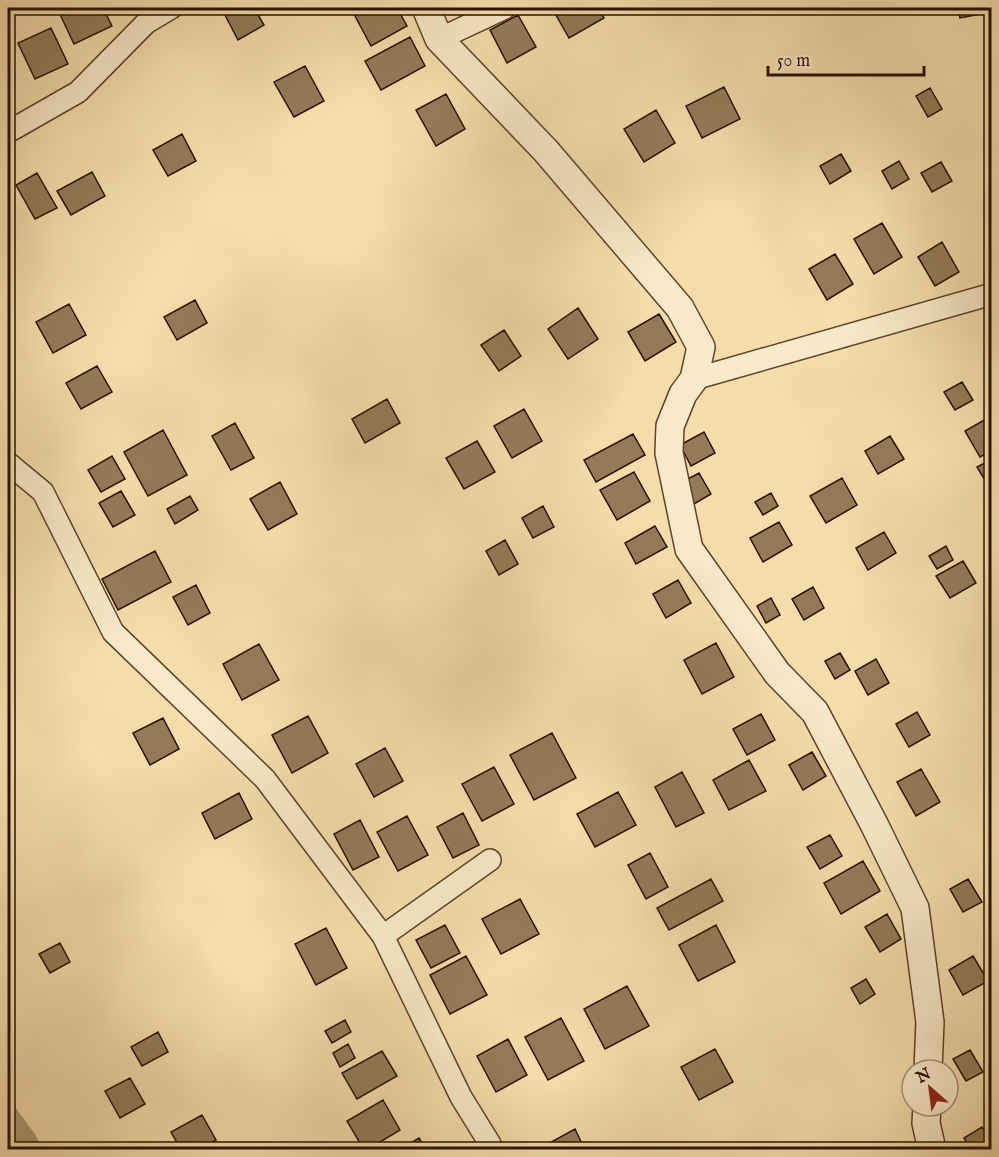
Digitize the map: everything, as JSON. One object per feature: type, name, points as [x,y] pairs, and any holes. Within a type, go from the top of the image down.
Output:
[{"type":"street","points":[[8,132],[78,92],[146,23],[171,8]]},
{"type":"street","points":[[426,8],[439,39],[546,151],[680,308],[701,347],[694,379],[683,394],[670,426],[669,453],[689,549],[777,673],[815,712],[915,908],[930,1022],[928,1058]]},
{"type":"street","points":[[439,39],[505,8]]},
{"type":"street","points":[[694,379],[992,294]]},
{"type":"street","points":[[8,463],[43,492],[113,632],[265,779],[384,936],[461,1097],[491,1149]]},
{"type":"street","points":[[384,936],[490,860]]},
{"type":"street","points":[[926,1118],[932,1149]]},
{"type":"building","points":[[57,8],[103,8],[112,26],[74,44]]},
{"type":"building","points":[[239,8],[254,8],[264,25],[238,40],[225,15]]},
{"type":"building","points":[[366,8],[397,8],[407,26],[371,46],[354,14]]},
{"type":"building","points":[[465,8],[478,8],[468,13]]},
{"type":"building","points":[[552,8],[598,8],[604,18],[569,38]]},
{"type":"building","points":[[958,8],[992,8],[992,12],[960,18]]},
{"type":"building","points":[[518,15],[536,47],[507,63],[490,30]]},
{"type":"building","points":[[51,28],[68,64],[35,79],[18,43]]},
{"type":"building","points":[[410,37],[425,66],[381,90],[365,61]]},
{"type":"building","points":[[305,66],[324,101],[294,117],[274,82]]},
{"type":"building","points":[[724,87],[740,119],[702,138],[686,106]]},
{"type":"building","points":[[930,88],[942,109],[928,117],[916,96]]},
{"type":"building","points":[[446,94],[465,129],[436,146],[416,110]]},
{"type":"building","points":[[656,110],[675,143],[644,162],[624,129]]},
{"type":"building","points":[[182,134],[196,161],[168,176],[153,150]]},
{"type":"building","points":[[841,154],[851,171],[830,184],[820,166]]},
{"type":"building","points":[[899,161],[909,179],[892,189],[882,171]]},
{"type":"building","points":[[941,162],[952,181],[932,192],[921,173]]},
{"type":"building","points":[[92,172],[105,196],[71,215],[57,191]]},
{"type":"building","points":[[37,173],[57,208],[35,219],[16,185]]},
{"type":"building","points":[[882,223],[902,257],[874,274],[854,239]]},
{"type":"building","points":[[942,242],[959,272],[935,286],[918,257]]},
{"type":"building","points":[[835,254],[853,284],[827,300],[809,269]]},
{"type":"building","points":[[195,300],[207,323],[177,340],[164,317]]},
{"type":"building","points":[[69,304],[86,335],[53,353],[36,322]]},
{"type":"building","points":[[578,308],[598,339],[568,359],[548,329]]},
{"type":"building","points":[[659,314],[676,342],[645,361],[628,332]]},
{"type":"building","points":[[504,330],[521,356],[499,371],[481,345]]},
{"type":"building","points":[[97,366],[112,392],[81,409],[66,383]]},
{"type":"building","points":[[962,382],[973,400],[955,410],[944,392]]},
{"type":"building","points":[[387,399],[400,423],[365,443],[352,419]]},
{"type":"building","points":[[524,409],[542,441],[512,458],[494,426]]},
{"type":"building","points":[[986,419],[992,428],[992,450],[980,457],[965,431]]},
{"type":"building","points":[[235,423],[254,458],[231,470],[212,436]]},
{"type":"building","points":[[163,430],[187,475],[148,496],[124,452]]},
{"type":"building","points":[[704,432],[715,453],[691,466],[680,445]]},
{"type":"building","points":[[633,434],[645,455],[596,482],[584,460]]},
{"type":"building","points":[[890,436],[904,459],[878,474],[865,451]]},
{"type":"building","points":[[477,441],[495,472],[464,489],[446,458]]},
{"type":"building","points":[[112,456],[125,479],[101,492],[88,470]]},
{"type":"building","points":[[992,459],[992,478],[986,482],[977,467]]},
{"type":"building","points":[[634,472],[650,501],[617,520],[600,490]]},
{"type":"building","points":[[699,473],[711,494],[694,504],[682,482]]},
{"type":"building","points":[[842,478],[857,505],[826,523],[810,496]]},
{"type":"building","points":[[280,482],[297,514],[268,530],[250,499]]},
{"type":"building","points":[[121,491],[135,515],[113,527],[99,503]]},
{"type":"building","points":[[771,493],[778,506],[763,515],[755,502]]},
{"type":"building","points":[[190,496],[198,510],[175,524],[167,509]]},
{"type":"building","points":[[543,506],[554,527],[533,538],[522,518]]},
{"type":"building","points":[[779,522],[792,545],[763,562],[750,538]]},
{"type":"building","points":[[655,526],[667,547],[636,564],[625,543]]},
{"type":"building","points":[[884,532],[896,553],[868,570],[856,548]]},
{"type":"building","points":[[505,540],[518,564],[499,575],[486,551]]},
{"type":"building","points":[[946,546],[953,560],[937,569],[929,556]]},
{"type":"building","points":[[155,551],[171,582],[118,610],[102,579]]},
{"type":"building","points":[[963,561],[976,583],[950,598],[936,576]]},
{"type":"building","points":[[678,580],[691,603],[666,618],[653,594]]},
{"type":"building","points":[[196,585],[210,613],[188,625],[173,597]]},
{"type":"building","points":[[813,587],[824,608],[804,620],[792,599]]},
{"type":"building","points":[[771,598],[780,615],[766,623],[757,606]]},
{"type":"building","points":[[716,643],[734,677],[702,694],[684,660]]},
{"type":"building","points":[[259,644],[279,680],[242,700],[223,664]]},
{"type":"building","points":[[840,653],[850,670],[835,679],[825,661]]},
{"type":"building","points":[[876,659],[889,683],[868,695],[855,671]]},
{"type":"building","points":[[917,712],[930,735],[909,747],[896,724]]},
{"type":"building","points":[[761,714],[775,740],[747,755],[733,729]]},
{"type":"building","points":[[308,716],[328,753],[292,773],[272,735]]},
{"type":"building","points":[[163,718],[179,749],[150,765],[133,733]]},
{"type":"building","points":[[552,733],[576,778],[534,800],[510,755]]},
{"type":"building","points":[[385,748],[403,781],[374,797],[356,764]]},
{"type":"building","points":[[812,752],[826,776],[803,790],[789,765]]},
{"type":"building","points":[[749,760],[766,791],[729,810],[713,780]]},
{"type":"building","points":[[494,767],[514,804],[482,821],[462,784]]},
{"type":"building","points":[[921,769],[940,802],[916,816],[897,782]]},
{"type":"building","points":[[682,772],[704,813],[676,827],[655,787]]},
{"type":"building","points":[[618,792],[636,825],[595,847],[577,814]]},
{"type":"building","points":[[239,793],[252,819],[215,839],[202,813]]},
{"type":"building","points":[[463,813],[479,845],[453,858],[437,827]]},
{"type":"building","points":[[407,816],[428,855],[398,871],[377,832]]},
{"type":"building","points":[[360,820],[379,857],[353,870],[334,834]]},
{"type":"building","points":[[830,835],[842,856],[820,869],[807,847]]},
{"type":"building","points":[[650,853],[668,887],[646,899],[628,865]]},
{"type":"building","points":[[863,861],[880,891],[841,914],[824,883]]},
{"type":"building","points":[[711,879],[723,901],[669,930],[657,908]]},
{"type":"building","points":[[968,879],[982,902],[963,912],[950,889]]},
{"type":"building","points":[[520,899],[539,934],[501,954],[482,919]]},
{"type":"building","points":[[887,914],[901,939],[880,952],[865,927]]},
{"type":"building","points":[[445,925],[460,953],[431,968],[416,940]]},
{"type":"building","points":[[716,925],[735,962],[698,981],[679,945]]},
{"type":"building","points":[[326,928],[347,968],[316,985],[295,944]]},
{"type":"building","points":[[60,943],[70,962],[50,973],[39,954]]},
{"type":"building","points":[[466,956],[487,995],[450,1014],[430,975]]},
{"type":"building","points":[[973,956],[988,981],[963,995],[949,970]]},
{"type":"building","points":[[866,979],[875,994],[860,1004],[851,988]]},
{"type":"building","points":[[627,986],[649,1026],[605,1049],[584,1009]]},
{"type":"building","points":[[561,1018],[584,1061],[548,1080],[525,1037]]},
{"type":"building","points":[[345,1020],[351,1032],[332,1043],[325,1031]]},
{"type":"building","points":[[158,1032],[168,1052],[142,1066],[131,1047]]},
{"type":"building","points":[[508,1039],[527,1075],[496,1092],[477,1056]]},
{"type":"building","points":[[348,1044],[355,1058],[340,1067],[333,1053]]},
{"type":"building","points":[[715,1049],[733,1082],[699,1100],[681,1067]]},
{"type":"building","points":[[970,1050],[983,1072],[966,1081],[960,1071],[960,1058],[955,1058]]},
{"type":"building","points":[[382,1051],[397,1076],[357,1099],[342,1073]]},
{"type":"building","points":[[130,1078],[145,1104],[120,1118],[105,1091]]},
{"type":"building","points":[[383,1100],[400,1130],[364,1150],[347,1121]]},
{"type":"building","points":[[202,1115],[216,1140],[199,1150],[181,1150],[171,1132]]},
{"type":"building","points":[[982,1127],[992,1144],[992,1150],[971,1150],[964,1138]]},
{"type":"building","points":[[575,1129],[585,1150],[546,1150],[544,1146]]},
{"type":"building","points":[[419,1138],[426,1150],[399,1150]]},
{"type":"building","points":[[143,1143],[147,1150],[131,1150]]},
{"type":"building","points":[[696,1143],[699,1150],[684,1150]]},
{"type":"waterway","points":[[8,1116],[31,1150]]}]
